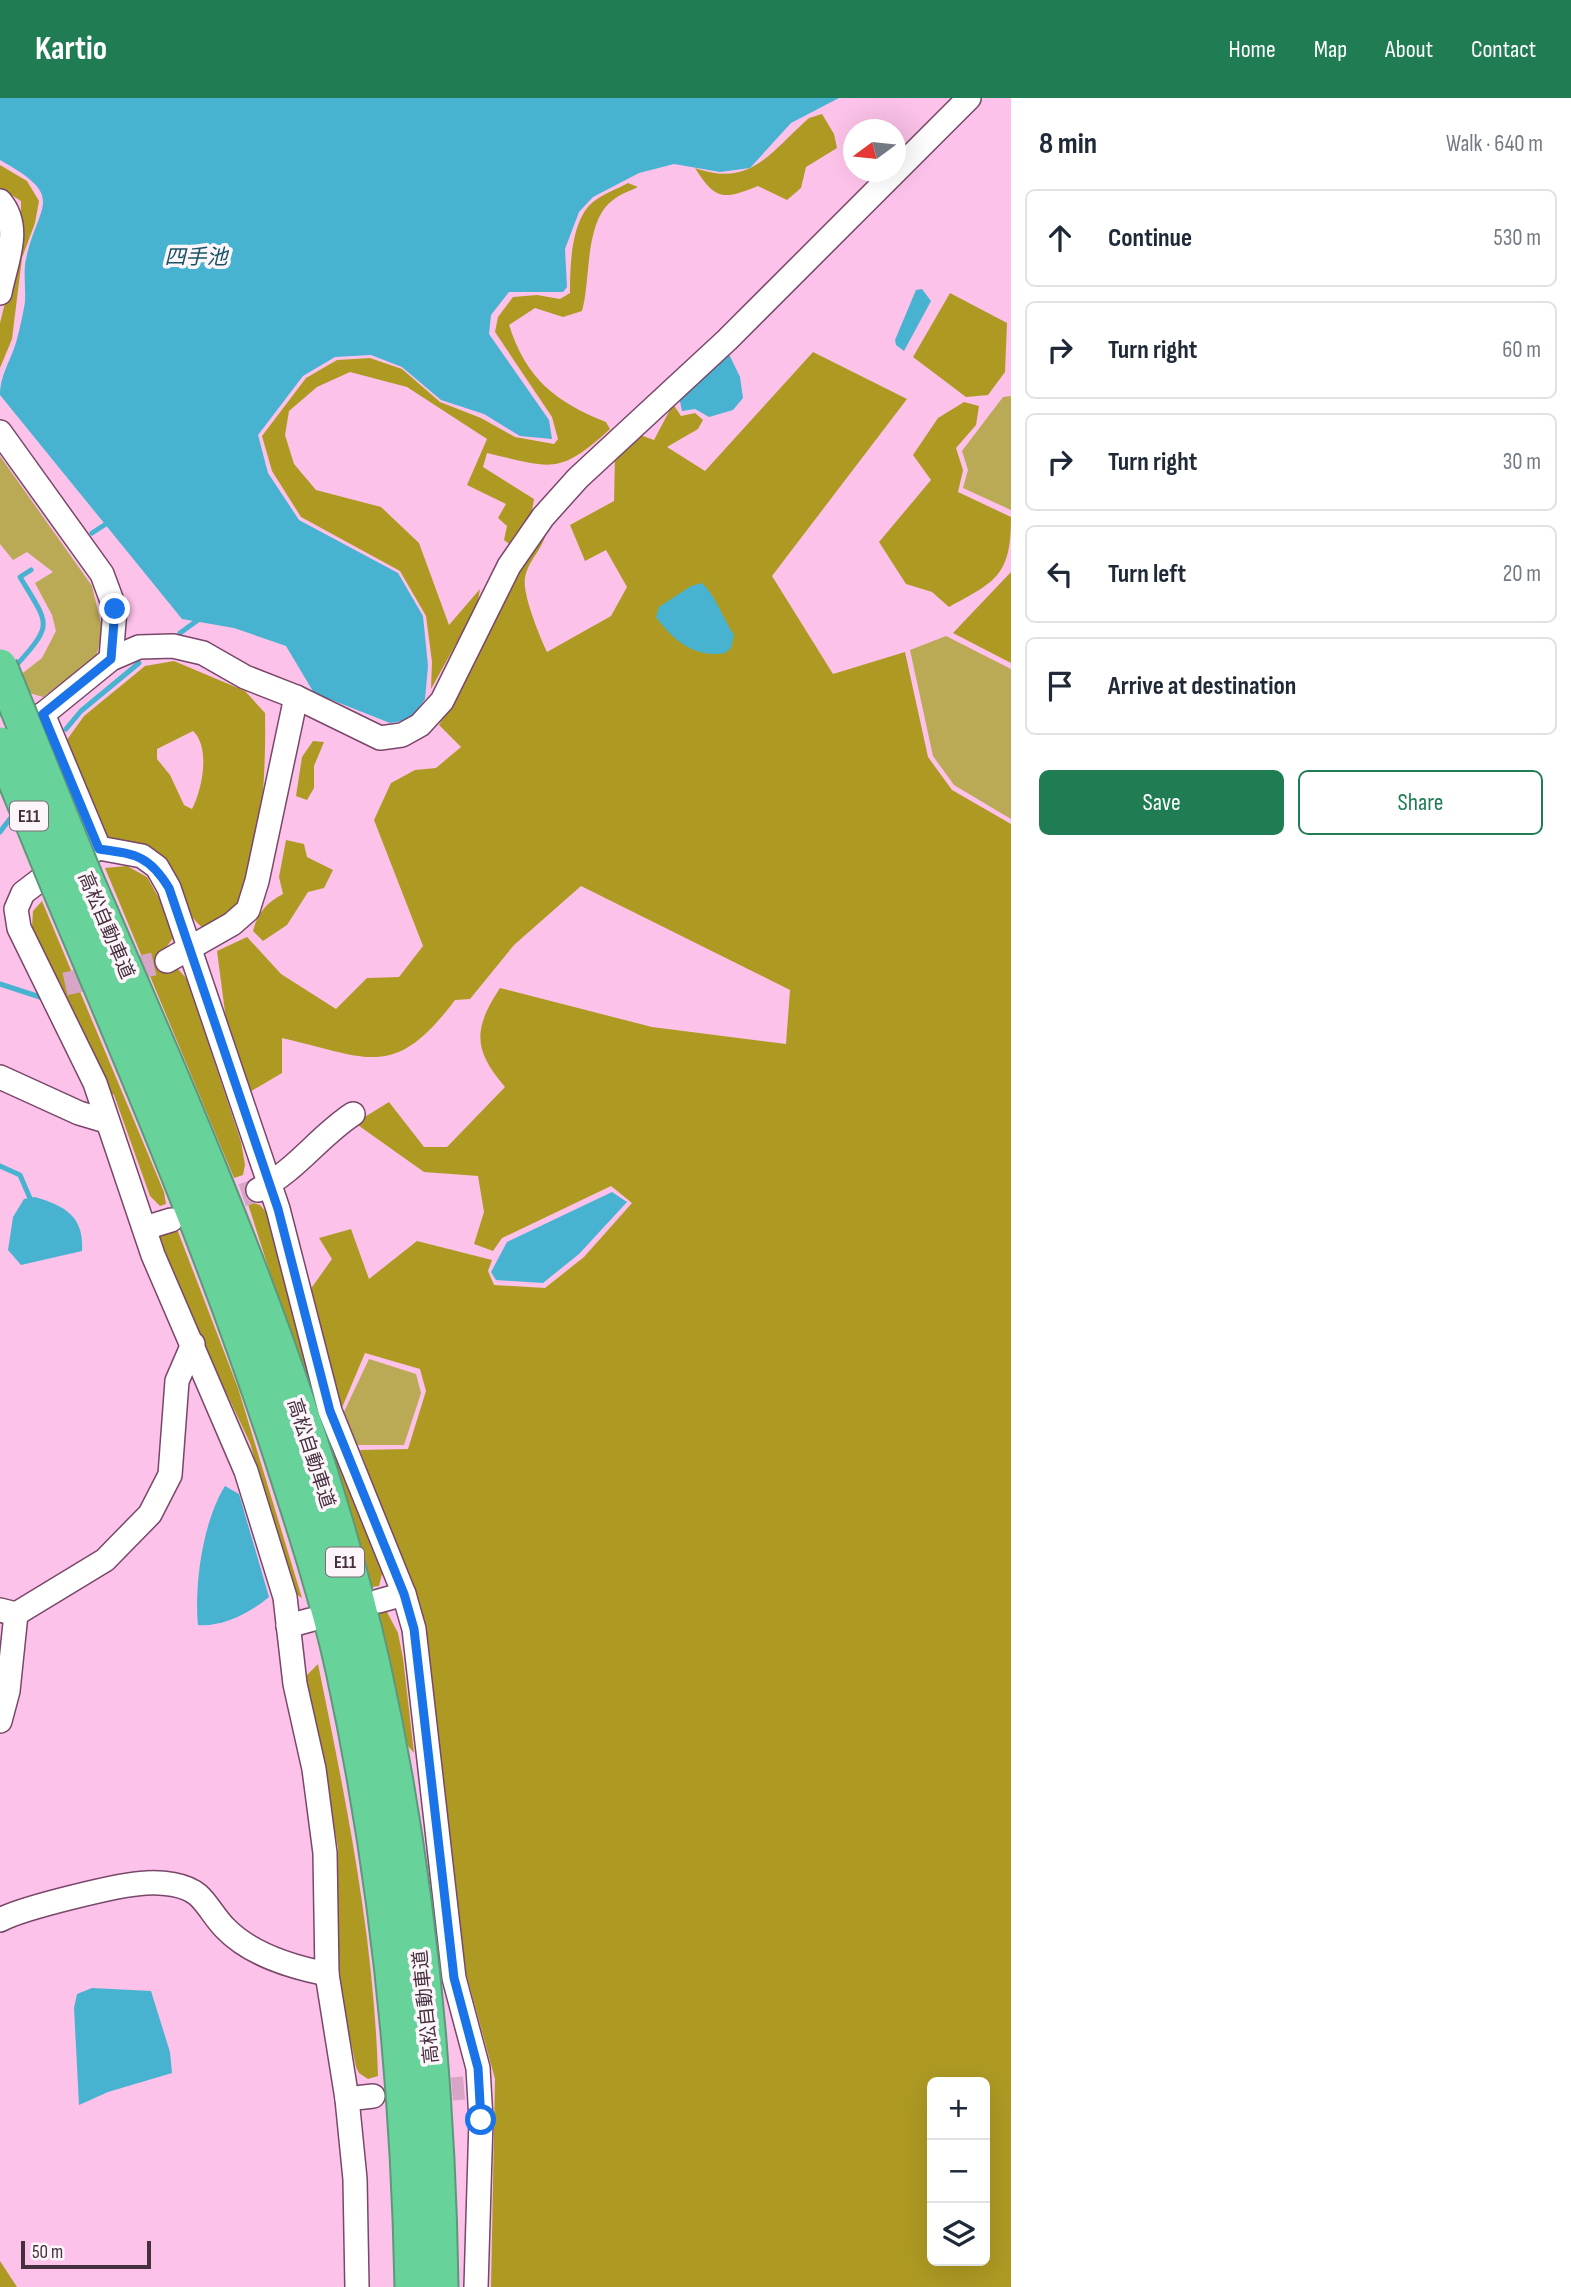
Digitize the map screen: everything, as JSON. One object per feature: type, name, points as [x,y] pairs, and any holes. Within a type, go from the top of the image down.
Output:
[{"type":"highway","name":"高松自動車道","points":[[0,666],[81,871],[223,1201],[327,1496],[372,1663],[404,1822],[425,1992],[439,2171],[441,2287]]},
{"type":"highway","name":"高松自動車道","points":[[0,744],[81,871],[192,1206],[248,1355],[296,1502],[342,1668],[371,1820],[395,1991],[410,2168],[412,2287]]},
{"type":"street","points":[[0,750],[111,659],[139,647],[173,646],[203,653],[245,677],[296,697],[380,738],[402,735],[420,725],[442,701],[509,566],[542,517],[578,478],[727,340],[968,98]]},
{"type":"street","points":[[0,201],[10,212],[14,232],[0,293]]},
{"type":"street","points":[[0,432],[102,574],[115,609],[111,659]]},
{"type":"street","points":[[167,961],[232,924],[248,910],[257,881],[296,697]]},
{"type":"street","points":[[43,714],[81,871]]},
{"type":"street","points":[[357,2287],[355,2179],[347,2099],[327,1974],[325,1853],[299,1623],[285,1597],[246,1471],[153,1255],[94,1083],[57,987],[19,928],[16,909],[23,893],[40,880],[142,856],[157,867],[169,888],[330,1411],[404,1594],[414,1629],[428,1732],[454,1978],[478,2068],[472,2088],[481,2120],[476,2287]]},
{"type":"street","points":[[0,1077],[79,1113],[106,1121]]},
{"type":"street","points":[[263,1187],[316,1149],[329,1130],[353,1114]]},
{"type":"street","points":[[145,1228],[171,1220]]},
{"type":"street","points":[[0,1721],[8,1691],[8,1612],[105,1560],[150,1514],[170,1475],[177,1381],[193,1345]]},
{"type":"street","points":[[379,1601],[404,1594]]},
{"type":"street","points":[[2,1913],[145,1883],[173,1884],[197,1894],[226,1929],[249,1948],[298,1968],[327,1974]]},
{"type":"street","points":[[347,2099],[373,2096]]},
{"type":"shaded area","points":[[822,114],[834,134],[837,148],[806,167],[801,188],[787,200],[758,186],[722,195],[709,187],[695,168],[715,173],[746,170],[771,154],[809,118]]},
{"type":"shaded area","points":[[0,165],[27,181],[39,201],[35,223],[22,258],[12,339],[0,368],[0,323],[21,239],[21,201],[2,189],[0,197]]},
{"type":"shaded area","points":[[628,183],[638,187],[613,200],[597,222],[582,311],[563,317],[535,308],[509,325],[524,360],[545,386],[572,406],[606,422],[610,429],[578,455],[553,464],[526,462],[487,453],[483,467],[534,499],[532,511],[512,546],[504,540],[507,526],[498,518],[506,504],[467,485],[487,439],[407,387],[350,372],[317,387],[289,411],[285,435],[294,464],[316,490],[381,507],[419,543],[449,625],[480,589],[477,606],[431,689],[432,662],[426,616],[400,571],[301,517],[272,471],[262,436],[306,378],[337,360],[370,358],[402,369],[440,402],[481,418],[515,437],[554,444],[558,439],[552,417],[495,332],[498,317],[513,297],[537,295],[560,299],[570,293],[573,244],[580,220],[593,202]]},
{"type":"shaded area","points":[[950,293],[1007,323],[1005,372],[988,395],[966,397],[913,357]]},
{"type":"shaded area","points":[[813,352],[907,399],[772,576],[833,674],[905,652],[928,757],[952,790],[1011,824],[1011,2287],[491,2287],[495,2079],[466,1973],[427,1634],[360,1450],[408,1449],[426,1391],[420,1369],[365,1353],[341,1410],[310,1290],[332,1259],[319,1238],[351,1229],[369,1279],[417,1241],[492,1260],[488,1271],[494,1285],[545,1288],[584,1257],[632,1203],[611,1186],[502,1238],[493,1251],[474,1244],[484,1212],[478,1176],[424,1172],[355,1123],[389,1102],[424,1147],[447,1147],[505,1087],[487,1062],[480,1039],[485,1016],[500,988],[652,1027],[786,1044],[790,990],[581,886],[514,945],[470,999],[455,1000],[434,1026],[414,1043],[396,1053],[378,1057],[359,1056],[282,1038],[282,1073],[248,1093],[228,1035],[217,951],[247,937],[281,974],[336,1009],[367,978],[399,977],[423,946],[374,820],[391,783],[415,770],[436,768],[461,747],[439,725],[453,703],[506,591],[547,527],[544,541],[527,571],[525,585],[532,615],[547,652],[611,616],[627,587],[606,550],[585,561],[570,525],[614,501],[615,454],[640,435],[654,440],[673,404],[681,416],[695,413],[703,420],[698,429],[667,447],[705,471]]},
{"type":"shaded area","points":[[1011,396],[1011,510],[963,488],[968,470],[962,451],[1003,397]]},
{"type":"shaded area","points":[[964,402],[979,406],[976,425],[956,448],[963,470],[958,492],[1011,517],[1010,536],[1008,552],[998,574],[979,590],[949,607],[932,592],[906,584],[879,542],[931,480],[913,455],[938,418]]},
{"type":"shaded area","points":[[0,456],[92,586],[103,632],[96,657],[43,697],[26,692],[19,676],[42,658],[56,631],[52,615],[35,583],[53,572],[27,552],[13,560],[0,544]]},
{"type":"shaded area","points":[[1011,572],[1011,663],[953,633]]},
{"type":"shaded area","points":[[946,636],[1011,669],[1011,819],[954,785],[933,756],[910,650]]},
{"type":"shaded area","points":[[174,661],[245,691],[265,713],[263,789],[256,849],[249,877],[240,899],[228,916],[205,930],[190,914],[182,888],[168,864],[159,856],[127,842],[101,839],[64,744],[84,716],[145,666]],"holes":[[[193,731],[199,738],[203,769],[192,809],[184,805],[170,775],[157,759],[157,749]]]},
{"type":"shaded area","points":[[313,741],[324,742],[314,766],[314,788],[307,800],[296,796],[302,757]]},
{"type":"shaded area","points":[[286,840],[304,844],[307,857],[333,870],[324,888],[308,892],[287,925],[263,941],[253,931],[264,909],[283,894],[279,877]]},
{"type":"shaded area","points":[[127,866],[147,877],[164,907],[173,938],[162,953],[168,970],[178,969],[187,979],[241,1142],[245,1165],[243,1175],[234,1178],[105,868]]},
{"type":"shaded area","points":[[42,901],[164,1192],[166,1204],[160,1206],[150,1196],[114,1095],[104,1088],[32,927],[33,911]]},
{"type":"shaded area","points":[[247,1201],[260,1205],[273,1220],[383,1570],[379,1586],[371,1587]]},
{"type":"shaded area","points":[[169,1229],[177,1229],[238,1388],[302,1598],[292,1591],[250,1443],[186,1307],[160,1237]]},
{"type":"shaded area","points":[[369,1359],[416,1374],[421,1393],[404,1445],[356,1445],[342,1416]]},
{"type":"shaded area","points":[[377,1608],[387,1612],[398,1633],[414,1753],[408,1746]]},
{"type":"shaded area","points":[[318,1664],[365,1920],[378,2076],[368,2079],[359,2073],[356,2067],[342,2000],[336,1936],[338,1848],[306,1676]]},
{"type":"shaded area","points":[[0,2261],[17,2287],[0,2287]]},
{"type":"water","name":"四手池","points":[[0,98],[839,98],[791,123],[750,168],[720,172],[674,164],[639,173],[593,197],[579,212],[565,249],[567,287],[563,292],[509,292],[491,315],[489,334],[549,420],[552,439],[520,436],[484,414],[441,400],[402,367],[371,355],[335,357],[303,376],[258,435],[268,473],[299,520],[398,573],[423,616],[428,666],[425,699],[410,720],[390,723],[314,693],[286,646],[234,628],[182,619],[0,395],[2,380],[20,326],[25,302],[26,259],[43,203],[41,193],[34,184],[0,160]]},
{"type":"water","points":[[922,289],[931,301],[904,351],[896,345],[895,340],[916,290]]},
{"type":"water","points":[[727,350],[740,377],[743,398],[733,410],[709,417],[695,409],[682,411],[679,397]]},
{"type":"water","points":[[702,583],[734,635],[731,648],[725,653],[704,653],[686,646],[656,617],[659,607],[691,586]]},
{"type":"water","points":[[612,1192],[627,1202],[579,1254],[543,1283],[496,1280],[491,1272],[507,1242]]},
{"type":"water","points":[[35,1197],[56,1204],[71,1215],[80,1229],[82,1251],[21,1265],[8,1250],[13,1217],[24,1199]]},
{"type":"water","points":[[225,1486],[239,1494],[269,1597],[235,1618],[217,1624],[198,1625],[197,1591],[202,1553],[211,1517]]},
{"type":"water","points":[[92,1988],[151,1991],[170,2052],[172,2073],[108,2092],[79,2105],[74,2008],[77,1994]]},
{"type":"waterway","points":[[92,533],[109,522]]},
{"type":"waterway","points":[[14,668],[36,642],[43,624],[42,616],[20,577],[31,570]]},
{"type":"waterway","points":[[180,633],[198,620]]},
{"type":"waterway","points":[[66,729],[81,711],[139,663]]},
{"type":"waterway","points":[[0,832],[16,811]]},
{"type":"waterway","points":[[0,984],[43,998]]},
{"type":"waterway","points":[[0,1166],[20,1175],[32,1203]]},
{"type":"tunnel","points":[[65,984],[167,961]]},
{"type":"tunnel","points":[[210,1206],[258,1190]]},
{"type":"tunnel","points":[[418,2092],[464,2088]]},
{"type":"route","points":[[115,609],[111,659],[43,714],[99,849],[142,856],[157,867],[169,888],[278,1209],[330,1411],[404,1594],[414,1629],[428,1732],[454,1978],[478,2068],[481,2120]]}]
